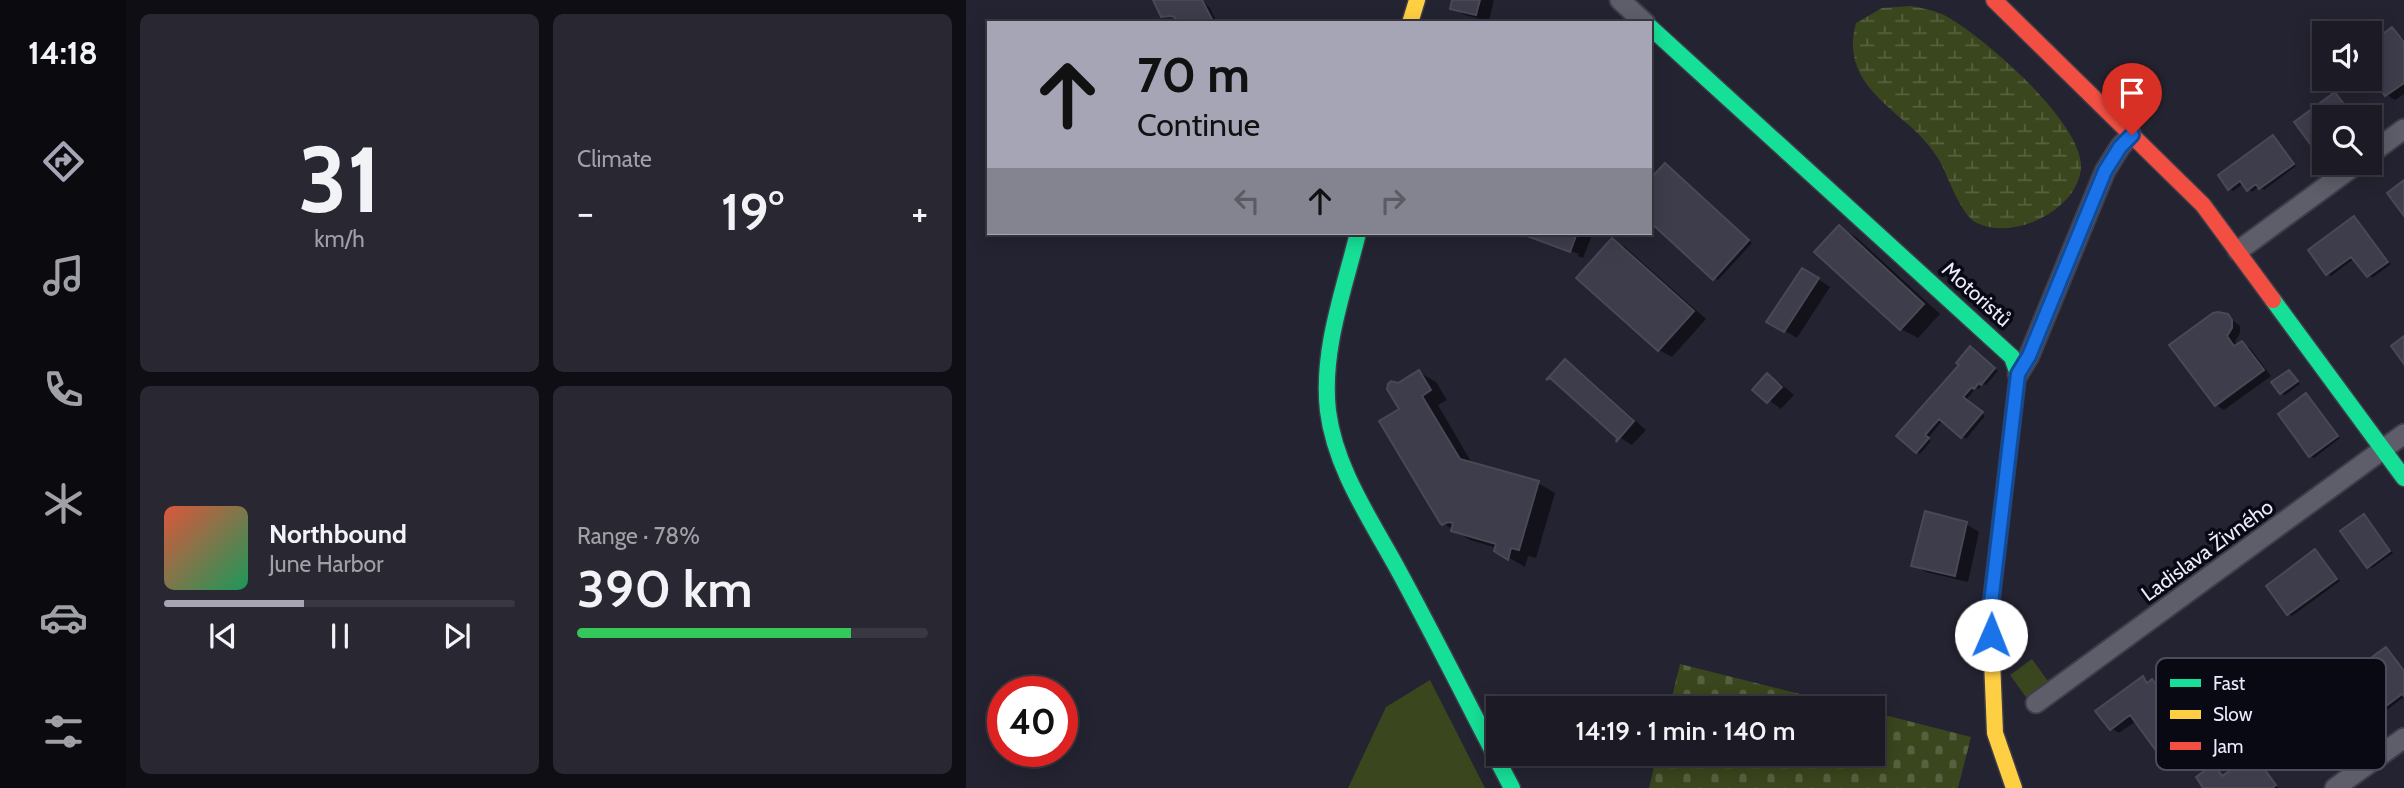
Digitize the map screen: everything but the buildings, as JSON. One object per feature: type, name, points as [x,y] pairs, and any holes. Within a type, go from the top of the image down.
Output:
[{"type":"street","points":[[1411,21],[1417,0]]},
{"type":"street","points":[[1620,0],[1643,21]]},
{"type":"street","points":[[1994,0],[2203,205],[2404,478]]},
{"type":"street","name":"Motoristů","points":[[1652,29],[2012,357],[2018,374]]},
{"type":"street","points":[[2382,145],[2404,128]]},
{"type":"street","points":[[2014,788],[1995,733],[1990,612],[2018,374],[2029,356],[2105,171],[2120,147],[2132,135]]},
{"type":"street","points":[[2238,251],[2342,175]]},
{"type":"street","points":[[1358,235],[1333,336],[1327,375],[1328,412],[1338,450],[1362,502],[1512,788]]},
{"type":"street","name":"Ladislava Živného","points":[[2036,703],[2404,434]]},
{"type":"street","points":[[2386,751],[2404,738]]},
{"type":"street","points":[[2335,788],[2360,770]]},
{"type":"green space","points":[[1911,6],[1942,14],[1980,40],[2027,81],[2066,128],[2077,149],[2081,168],[2069,197],[2056,209],[2025,225],[1992,228],[1977,223],[1960,204],[1930,146],[1875,95],[1866,83],[1854,56],[1856,23],[1882,8]]},
{"type":"green space","points":[[2032,659],[2058,695],[2036,711],[2010,675]]},
{"type":"green space","points":[[1680,664],[1808,696],[1672,696]]},
{"type":"green space","points":[[1430,680],[1485,788],[1348,788],[1386,707]]},
{"type":"green space","points":[[1885,715],[1971,737],[1958,788],[1649,788],[1654,766],[1885,766]]},
{"type":"traffic: fast","points":[[1652,29],[2012,357],[2018,374],[2014,408]]},
{"type":"traffic: fast","points":[[1357,235],[1331,343],[1328,366],[1328,411],[1332,432],[1354,491],[1411,593],[1512,788]]},
{"type":"traffic: fast","points":[[2273,300],[2404,478]]},
{"type":"traffic: slow","points":[[1411,21],[1417,0]]},
{"type":"traffic: slow","points":[[2014,408],[1990,612],[1995,733],[2014,788]]},
{"type":"traffic: jam","points":[[1994,0],[2203,205],[2273,300]]},
{"type":"route","points":[[1991,635],[1990,612],[2018,374],[2029,356],[2105,171],[2120,147],[2132,135]]}]
